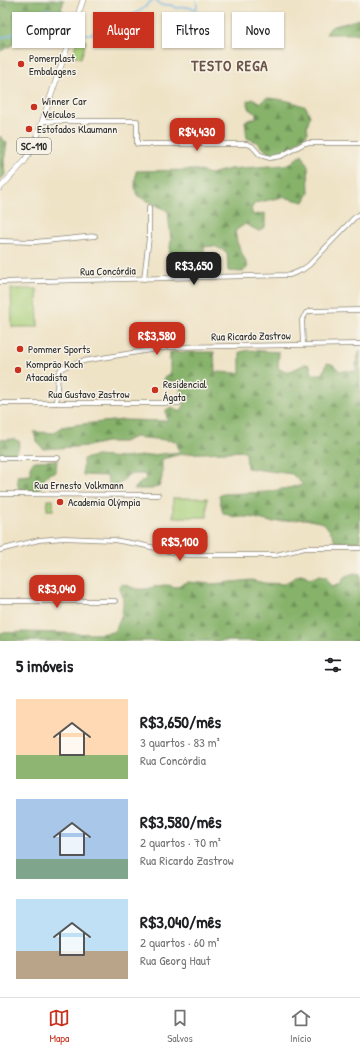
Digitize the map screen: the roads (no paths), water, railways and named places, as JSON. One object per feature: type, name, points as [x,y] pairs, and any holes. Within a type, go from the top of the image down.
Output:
[{"type":"main road","name":"SC-110","points":[[0,188],[15,173],[28,156],[35,143],[44,121],[83,0]]},
{"type":"street","points":[[44,121],[137,121],[138,144],[247,144],[252,146],[260,156],[270,158],[281,156],[305,143],[360,143]]},
{"type":"street","points":[[144,279],[149,237],[148,207]]},
{"type":"street","name":"Rua Concórdia","points":[[0,282],[296,274],[309,265],[354,218],[360,214]]},
{"type":"street","points":[[0,241],[35,242],[95,236]]},
{"type":"street","points":[[303,344],[302,320],[306,312],[360,310]]},
{"type":"street","name":"Rua Ricardo Zastrow","points":[[56,403],[58,374],[61,369],[83,361],[169,347],[360,344]]},
{"type":"street","name":"Rua Gustavo Zastrow","points":[[0,403],[179,403]]},
{"type":"street","points":[[0,458],[58,458]]},
{"type":"street","name":"Rua Ernesto Volkmann","points":[[0,494],[158,494]]},
{"type":"street","points":[[0,550],[39,540],[64,538],[114,540],[186,555],[276,555],[305,548],[360,548]]},
{"type":"street","points":[[0,601],[115,602]]},
{"type":"waterway","points":[[85,34],[90,34],[128,22],[133,14],[153,0]]},
{"type":"waterway","points":[[156,0],[161,5],[196,9],[196,0]]},
{"type":"waterway","points":[[43,12],[48,9],[53,12]]},
{"type":"waterway","points":[[0,38],[12,34]]},
{"type":"place","name":"Pomerplast Embalagens","points":[[21,64]]},
{"type":"place","name":"Winner Car Veículos","points":[[34,107]]},
{"type":"place","name":"Estofados Klaumann","points":[[29,129]]},
{"type":"place","name":"Pommer Sports","points":[[20,349]]},
{"type":"place","name":"Komprão Koch Atacadista","points":[[18,370]]},
{"type":"place","name":"Residencial Ágata","points":[[155,390]]},
{"type":"place","name":"Academia Olýmpia","points":[[60,502]]},
{"type":"district","name":"TESTO REGA","points":[[230,65]]}]
